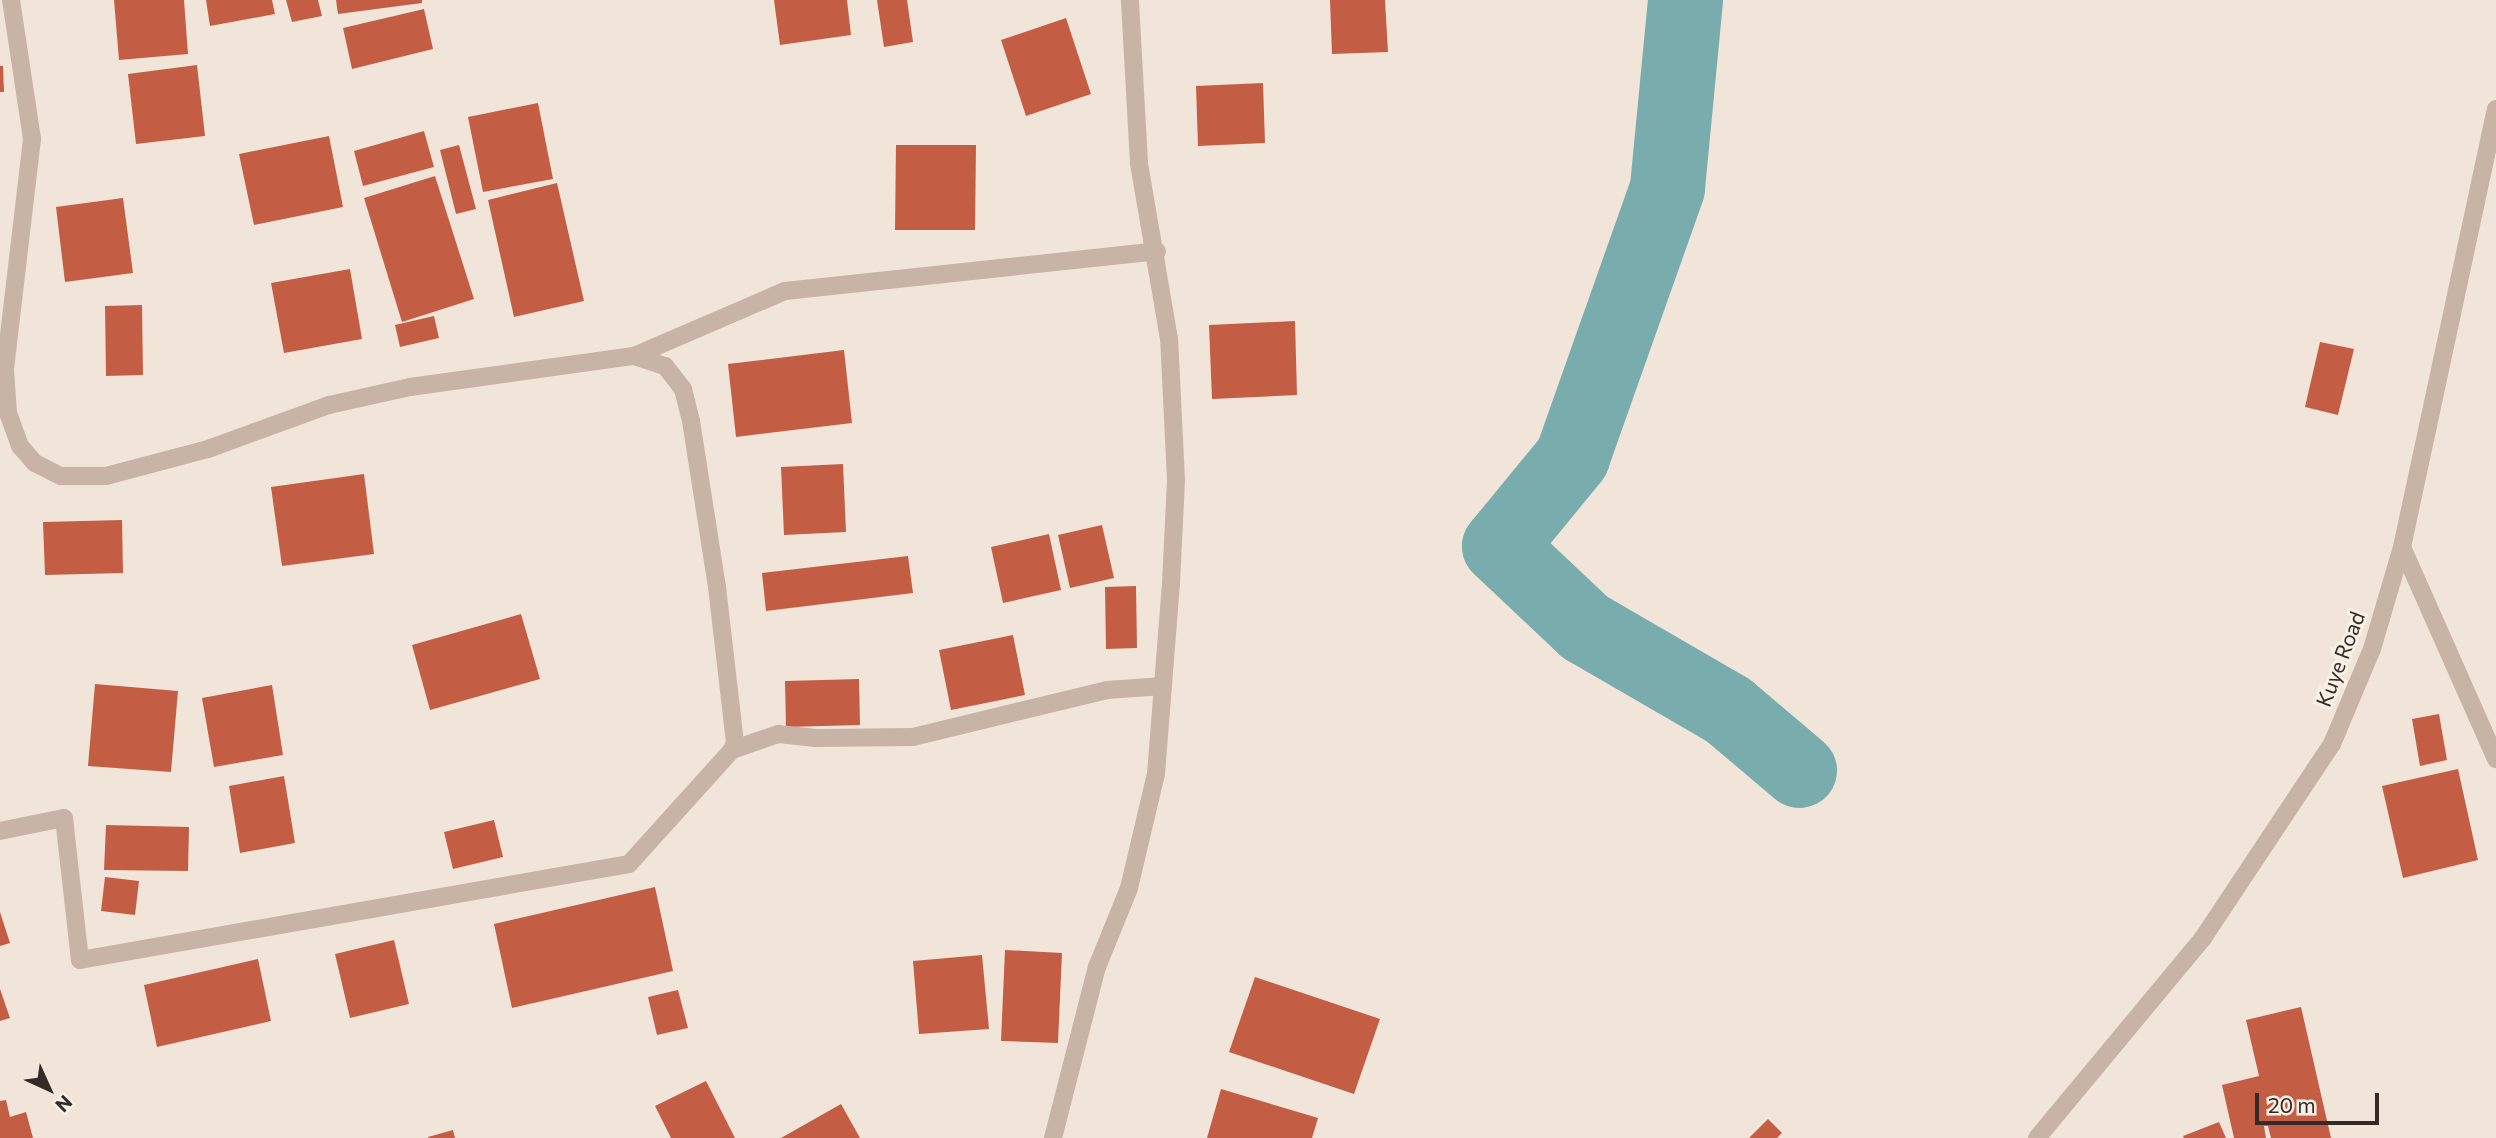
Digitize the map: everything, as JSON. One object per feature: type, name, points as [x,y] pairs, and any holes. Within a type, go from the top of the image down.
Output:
[{"type":"street","points":[[11,0],[32,139],[5,370],[8,413],[20,446],[36,463],[61,476],[106,476],[208,449],[329,405],[410,387],[634,356],[785,291],[1157,251]]},
{"type":"street","points":[[1053,1138],[1097,967],[1129,888],[1156,774],[1163,686],[1176,480],[1169,339],[1157,251],[1139,163],[1130,0]]},
{"type":"street","name":"Kuye Road","points":[[2037,1138],[2203,938],[2332,744],[2372,649],[2402,547],[2496,109]]},
{"type":"street","points":[[0,831],[64,818],[80,960],[629,864],[732,750],[735,742],[717,587],[684,389],[664,366],[634,356]]},
{"type":"street","points":[[2402,547],[2496,760]]},
{"type":"street","points":[[732,750],[778,734],[816,738],[913,737],[1107,690],[1163,686]]},
{"type":"building","points":[[114,0],[184,0],[188,54],[119,60]]},
{"type":"building","points":[[206,0],[272,0],[275,14],[210,26]]},
{"type":"building","points":[[286,0],[318,0],[322,16],[292,22]]},
{"type":"building","points":[[336,0],[422,0],[422,3],[338,14]]},
{"type":"building","points":[[774,0],[847,0],[851,35],[780,45]]},
{"type":"building","points":[[877,0],[907,0],[913,42],[884,47]]},
{"type":"building","points":[[1330,0],[1385,0],[1388,52],[1332,54]]},
{"type":"building","points":[[424,9],[433,49],[352,69],[343,28]]},
{"type":"building","points":[[1066,18],[1091,94],[1026,116],[1001,40]]},
{"type":"building","points":[[197,65],[205,136],[136,144],[128,74]]},
{"type":"building","points":[[0,66],[3,66],[4,92],[0,92]]},
{"type":"building","points":[[1263,83],[1265,143],[1198,146],[1196,86]]},
{"type":"building","points":[[538,103],[553,179],[483,192],[468,117]]},
{"type":"building","points":[[424,131],[434,167],[363,186],[354,151]]},
{"type":"building","points":[[329,136],[343,207],[254,225],[239,154]]},
{"type":"building","points":[[459,145],[476,209],[456,214],[440,150]]},
{"type":"building","points":[[896,145],[976,145],[975,230],[895,230]]},
{"type":"building","points":[[435,176],[474,299],[402,322],[364,198]]},
{"type":"building","points":[[557,183],[584,301],[514,317],[488,200]]},
{"type":"building","points":[[123,198],[133,273],[65,282],[56,207]]},
{"type":"building","points":[[350,269],[362,339],[284,353],[271,283]]},
{"type":"building","points":[[142,305],[143,375],[106,376],[105,306]]},
{"type":"building","points":[[434,316],[439,338],[400,347],[395,325]]},
{"type":"building","points":[[1295,321],[1297,395],[1212,399],[1209,325]]},
{"type":"building","points":[[2320,342],[2354,349],[2338,415],[2305,407]]},
{"type":"building","points":[[844,350],[852,423],[736,437],[728,364]]},
{"type":"building","points":[[843,464],[846,532],[784,535],[781,467]]},
{"type":"building","points":[[364,474],[374,554],[282,566],[271,487]]},
{"type":"building","points":[[122,520],[123,573],[45,575],[43,522]]},
{"type":"building","points":[[1102,525],[1114,578],[1070,588],[1058,535]]},
{"type":"building","points":[[1049,534],[1061,590],[1003,603],[991,547]]},
{"type":"building","points":[[908,556],[913,593],[766,611],[762,573]]},
{"type":"building","points":[[1136,586],[1137,648],[1106,649],[1105,587]]},
{"type":"building","points":[[521,614],[540,679],[430,710],[412,645]]},
{"type":"building","points":[[1013,635],[1025,695],[951,710],[939,650]]},
{"type":"building","points":[[859,679],[860,725],[786,727],[785,681]]},
{"type":"building","points":[[95,684],[178,691],[171,772],[88,766]]},
{"type":"building","points":[[272,685],[283,755],[214,767],[202,698]]},
{"type":"building","points":[[2439,714],[2447,760],[2420,766],[2412,719]]},
{"type":"building","points":[[2458,769],[2478,860],[2403,878],[2382,786]]},
{"type":"building","points":[[284,776],[295,843],[240,853],[229,786]]},
{"type":"building","points":[[494,820],[503,857],[453,869],[444,832]]},
{"type":"building","points":[[106,825],[189,827],[188,871],[104,870]]},
{"type":"building","points":[[105,877],[139,881],[135,915],[101,911]]},
{"type":"building","points":[[655,887],[673,971],[512,1008],[494,924]]},
{"type":"building","points":[[0,912],[10,943],[0,946]]},
{"type":"building","points":[[394,940],[409,1004],[350,1018],[335,954]]},
{"type":"building","points":[[1005,950],[1062,953],[1058,1043],[1001,1041]]},
{"type":"building","points":[[982,955],[989,1029],[919,1034],[913,961]]},
{"type":"building","points":[[258,959],[271,1021],[157,1047],[144,985]]},
{"type":"building","points":[[1255,977],[1380,1019],[1354,1094],[1229,1052]]},
{"type":"building","points":[[0,989],[10,1018],[0,1021]]},
{"type":"building","points":[[678,990],[688,1028],[657,1035],[648,997]]},
{"type":"building","points":[[2301,1007],[2331,1138],[2271,1138],[2268,1126],[2264,1126],[2266,1138],[2234,1138],[2222,1085],[2259,1076],[2246,1020]]},
{"type":"building","points":[[706,1081],[735,1138],[671,1138],[655,1106]]},
{"type":"building","points":[[1221,1089],[1318,1118],[1312,1138],[1207,1138]]},
{"type":"building","points":[[6,1100],[10,1117],[26,1112],[33,1138],[0,1138],[0,1101]]},
{"type":"building","points":[[841,1104],[860,1138],[781,1138]]},
{"type":"building","points":[[1768,1119],[1782,1133],[1777,1138],[1749,1138]]},
{"type":"building","points":[[2219,1122],[2226,1138],[2183,1136]]},
{"type":"building","points":[[453,1130],[455,1138],[428,1138],[428,1137]]},
{"type":"waterway","points":[[1685,0],[1667,188],[1572,457],[1499,546],[1585,627],[1728,710],[1799,770]]}]
